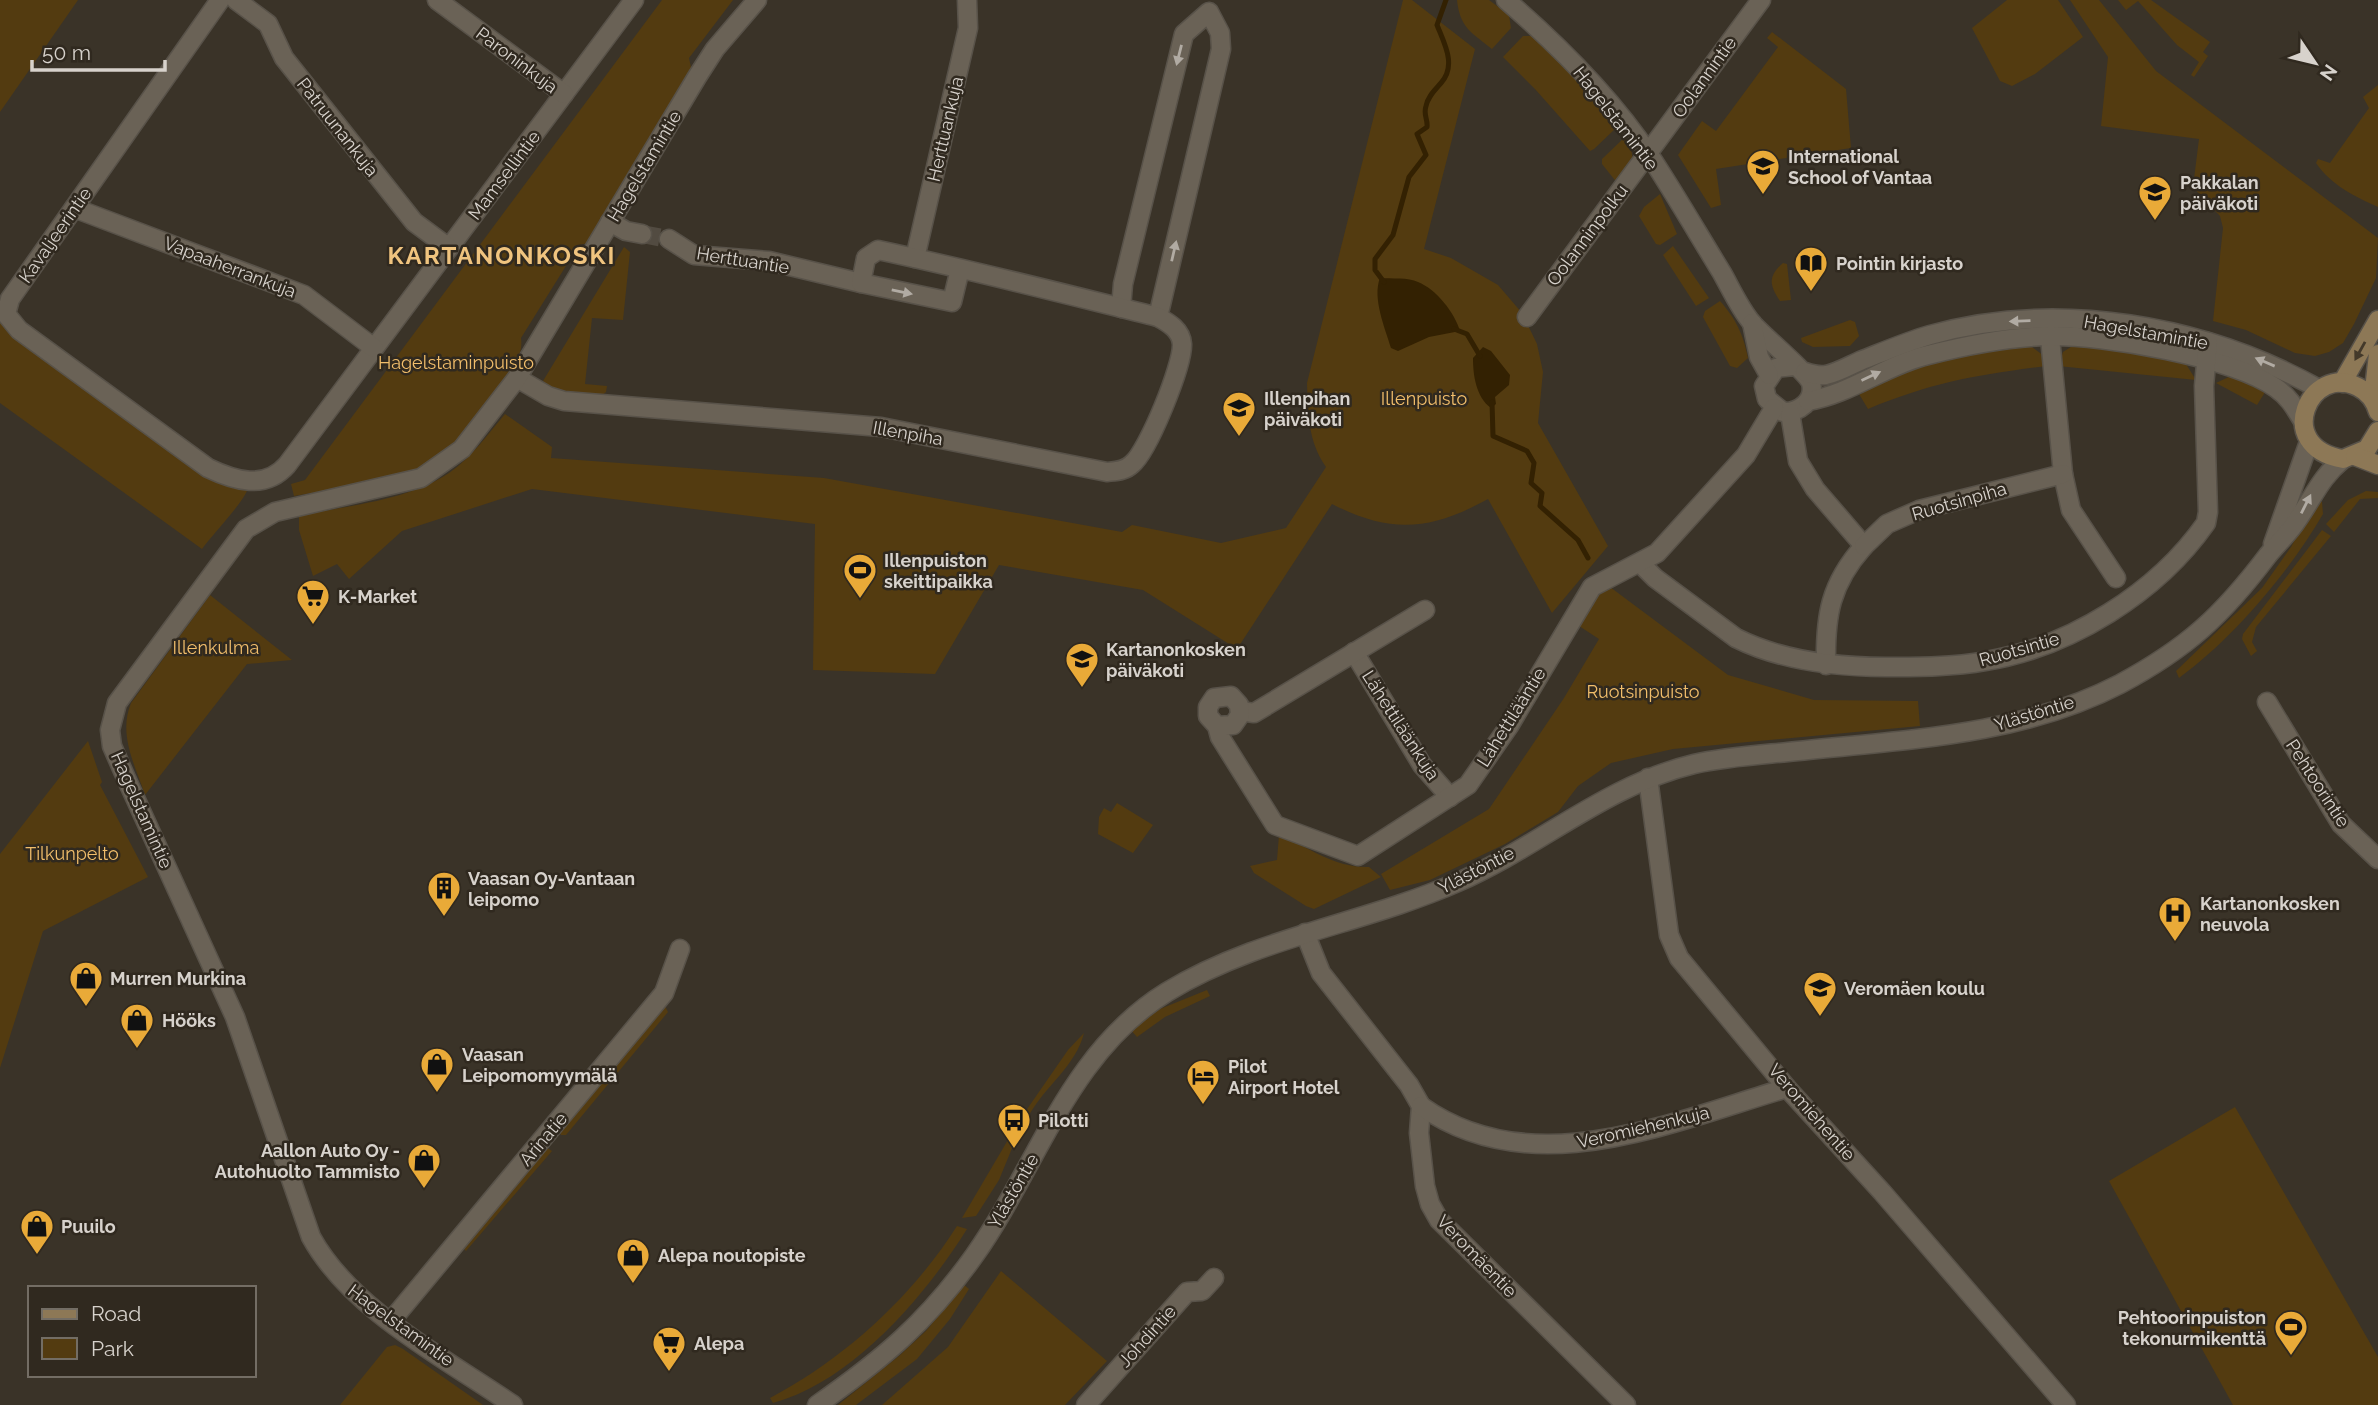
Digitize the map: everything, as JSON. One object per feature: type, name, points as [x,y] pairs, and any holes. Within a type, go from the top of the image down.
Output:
[{"type":"main road","points":[[2342,383],[2378,320]]},
{"type":"main road","points":[[2375,406],[2378,354]]},
{"type":"main road","points":[[2375,406],[2354,385],[2342,383],[2319,389],[2306,406],[2303,421],[2309,442],[2326,456],[2378,465]]},
{"type":"main road","points":[[2349,458],[2367,449],[2378,431]]},
{"type":"street","name":"Kavaljeerintie","points":[[220,0],[10,299],[6,314],[8,319],[208,468],[236,479],[254,482],[269,480]]},
{"type":"street","name":"Patruunankuja","points":[[236,0],[268,24],[284,58],[414,222],[449,248]]},
{"type":"street","name":"Paroninkuja","points":[[437,0],[564,94]]},
{"type":"street","name":"Mamsellintie","points":[[269,480],[287,465],[634,0]]},
{"type":"street","name":"Hagelstamintie","points":[[513,1405],[391,1321],[338,1278],[311,1237],[235,1017],[126,778],[111,738],[114,712],[122,694],[246,528],[275,512],[421,478],[462,449],[517,378],[715,49],[757,0]]},
{"type":"street","name":"Herttuankuja","points":[[915,258],[968,28],[967,0]]},
{"type":"street","name":"Hagelstamintie","points":[[1506,0],[1573,63],[1648,153],[1752,323],[1799,369],[1824,376],[1931,335],[2008,321],[2049,328]]},
{"type":"street","name":"Oolannintie","points":[[1648,153],[1761,0]]},
{"type":"street","points":[[860,283],[866,258],[878,250],[1158,317],[1221,49],[1220,33],[1210,6],[1184,34],[1123,284],[1121,308]]},
{"type":"street","name":"Oolanninpolku","points":[[1527,317],[1648,153]]},
{"type":"street","name":"Vapaaherrankuja","points":[[74,208],[304,295],[374,348]]},
{"type":"street","points":[[610,222],[626,231],[642,234]]},
{"type":"street","name":"Herttuantie","points":[[669,239],[694,255],[769,261],[951,302],[960,269]]},
{"type":"street","name":"Illenpiha","points":[[517,378],[548,396],[564,401],[881,427],[1107,472],[1123,470],[1133,464],[1152,435],[1180,358],[1182,343],[1177,331],[1158,317]]},
{"type":"street","name":"Hagelstamintie","points":[[1808,401],[1826,398],[1884,370],[1925,355],[2049,328],[2102,321],[2207,350],[2268,362],[2319,389]]},
{"type":"street","name":"Hagelstamintie","points":[[1752,323],[1759,357],[1769,375]]},
{"type":"street","points":[[2049,328],[2063,474],[2071,510],[2121,586]]},
{"type":"street","name":"Hagelstamintie","points":[[2207,350],[2274,387],[2292,403],[2303,421]]},
{"type":"street","name":"Ruotsintie","points":[[1640,563],[1655,578],[1736,639],[1751,646],[1826,665],[1917,667],[1989,661],[2057,641],[2121,586],[2160,576],[2192,544],[2206,523],[2207,350]]},
{"type":"street","points":[[1776,368],[1799,369],[1811,384],[1808,401],[1799,410],[1782,410],[1766,400],[1764,386],[1776,368]]},
{"type":"street","points":[[1782,410],[1798,461],[1815,489],[1864,546]]},
{"type":"street","name":"Lähettilääntie","points":[[1240,711],[1231,696],[1214,698],[1207,712],[1275,825],[1358,856],[1468,785],[1509,726],[1592,587],[1657,553],[1746,455],[1782,410]]},
{"type":"street","name":"Ylästöntie","points":[[2271,552],[2309,442]]},
{"type":"street","name":"Ylästöntie","points":[[817,1405],[901,1342],[937,1304],[992,1228],[1076,1082],[1098,1050],[1140,1010],[1171,990],[1213,968],[1305,933],[1456,883],[1616,792],[1648,778],[1718,759],[1965,734],[2043,713],[2116,686],[2202,632],[2222,613],[2299,518],[2314,489],[2349,458]]},
{"type":"street","name":"Ruotsinpiha","points":[[1826,665],[1828,608],[1839,582],[1864,546],[1887,524],[1919,510],[2063,474]]},
{"type":"street","points":[[269,480],[275,512]]},
{"type":"street","points":[[1217,726],[1233,725],[1240,711],[1254,713],[1426,610]]},
{"type":"street","name":"Lähettiläänkuja","points":[[1354,652],[1422,765],[1450,797]]},
{"type":"street","name":"Pehtoorintie","points":[[2267,702],[2341,824],[2378,859]]},
{"type":"street","name":"Veromiehentie","points":[[1648,778],[1669,935],[1679,958],[1787,1088],[1890,1201],[2066,1405]]},
{"type":"street","points":[[1305,933],[1321,973],[1409,1085],[1421,1106]]},
{"type":"street","name":"Arinatie","points":[[391,1321],[664,993],[680,949]]},
{"type":"street","name":"Veromiehenkuja","points":[[1421,1106],[1435,1116],[1477,1133],[1526,1144],[1570,1144],[1631,1133],[1787,1088]]},
{"type":"street","name":"Veromäentie","points":[[1421,1106],[1419,1133],[1425,1186],[1430,1204],[1440,1220],[1626,1405]]},
{"type":"street","name":"Johdintie","points":[[1086,1405],[1186,1292],[1202,1292],[1214,1278]]},
{"type":"green space","points":[[0,0],[78,0],[0,112]]},
{"type":"green space","name":"Hagelstaminpuisto","points":[[662,0],[733,0],[689,58],[692,72],[645,145],[589,243],[579,245],[521,338],[517,361],[471,426],[455,444],[420,468],[357,486],[294,496],[291,484],[305,480]]},
{"type":"green space","name":"Illenpuisto","points":[[1403,0],[1412,0],[1475,49],[1424,249],[1451,258],[1498,285],[1522,313],[1537,344],[1543,372],[1538,423],[1608,546],[1552,613],[1488,499],[1447,518],[1410,525],[1373,520],[1332,504],[1237,649],[1143,590],[999,565],[935,674],[813,670],[815,524],[532,489],[402,531],[349,579],[337,564],[313,576],[299,530],[299,516],[396,496],[433,482],[465,460],[505,414],[552,447],[551,458],[824,478],[1122,532],[1132,525],[1221,543],[1286,528],[1326,467],[1312,437],[1307,383]]},
{"type":"green space","points":[[1457,0],[1489,0],[1509,15],[1511,28],[1492,49],[1464,23]]},
{"type":"green space","points":[[2007,0],[2058,0],[2083,37],[2035,74],[2012,86],[2000,81],[1972,28]]},
{"type":"green space","points":[[2070,0],[2099,0],[2156,71],[2378,238],[2376,278],[2343,343],[2329,352],[2315,356],[2295,353],[2246,330],[2213,321],[2223,228],[2220,216],[2193,187],[2199,139],[2101,126],[2108,57]]},
{"type":"green space","points":[[2118,0],[2151,0],[2210,42],[2203,52],[2208,56],[2194,77],[2191,75],[2199,62],[2177,45],[2138,1],[2126,10]]},
{"type":"green space","points":[[1772,32],[1846,89],[1851,148],[1716,169],[1721,205],[1711,208],[1678,155],[1702,121],[1716,131],[1778,47],[1767,38]]},
{"type":"green space","points":[[1523,36],[1533,36],[1574,76],[1616,128],[1594,149],[1590,151],[1503,57]]},
{"type":"green space","points":[[2378,85],[2378,207],[2336,184],[2316,163],[2318,159],[2330,163],[2369,108],[2363,97]]},
{"type":"green space","points":[[1624,138],[1631,148],[1633,161],[1618,184],[1602,164],[1602,159]]},
{"type":"green space","points":[[1660,194],[1677,234],[1660,245],[1656,244],[1639,216],[1644,207]]},
{"type":"green space","points":[[1673,246],[1709,298],[1696,306],[1663,255]]},
{"type":"green space","points":[[624,247],[630,252],[623,320],[592,318],[585,384],[607,386],[606,392],[600,397],[553,389],[543,381]]},
{"type":"green space","points":[[1783,263],[1787,264],[1791,300],[1780,301],[1772,281],[1775,272]]},
{"type":"green space","points":[[1720,301],[1735,321],[1746,349],[1748,358],[1737,368],[1730,366],[1703,317],[1705,311]]},
{"type":"green space","points":[[0,320],[4,326],[163,442],[248,488],[235,509],[202,549],[0,403]]},
{"type":"green space","points":[[1850,320],[1855,322],[1859,336],[1850,346],[1813,347],[1802,342],[1801,338]]},
{"type":"green space","points":[[2028,344],[2044,356],[2046,366],[1956,381],[1914,392],[1868,409],[1856,389],[1940,361]]},
{"type":"green space","points":[[2074,345],[2184,361],[2196,380],[2058,366],[2063,352]]},
{"type":"green space","points":[[2233,375],[2267,389],[2257,405],[2216,383]]},
{"type":"green space","points":[[2366,491],[2378,492],[2378,498],[2360,499],[2334,532],[2326,524],[2348,500]]},
{"type":"green space","points":[[2317,499],[2322,502],[2323,514],[2277,581],[2220,644],[2179,678],[2176,671],[2262,588],[2291,547]]},
{"type":"green space","points":[[2322,530],[2331,536],[2256,627],[2252,642],[2257,651],[2251,656],[2242,639],[2243,634]]},
{"type":"green space","name":"Ruotsinpuisto","points":[[1610,587],[1728,675],[1814,700],[1918,701],[1920,726],[1673,749],[1611,763],[1578,786],[1558,812],[1505,844],[1430,880],[1390,890],[1381,874],[1489,809],[1564,698],[1599,639],[1576,624],[1597,593]]},
{"type":"green space","name":"Illenkulma","points":[[210,595],[292,660],[247,664],[145,795],[129,750],[127,715],[131,703]]},
{"type":"green space","name":"Tilkunpelto","points":[[88,741],[102,782],[100,785],[148,877],[43,931],[0,1068],[0,854]]},
{"type":"green space","points":[[1117,803],[1153,825],[1133,853],[1098,834],[1099,817],[1104,808],[1111,812]]},
{"type":"green space","points":[[1279,835],[1344,864],[1369,867],[1381,877],[1314,909],[1306,906],[1254,873],[1250,866],[1277,860]]},
{"type":"green space","points":[[1207,990],[1210,996],[1165,1017],[1137,1037],[1131,1030],[1160,1009]]},
{"type":"green space","points":[[665,1006],[668,1012],[566,1135],[561,1135],[559,1131]]},
{"type":"green space","points":[[1084,1033],[1067,1066],[1028,1117],[1023,1115],[1068,1050]]},
{"type":"green space","points":[[2235,1107],[2378,1357],[2378,1405],[2233,1405],[2109,1181]]},
{"type":"green space","points":[[1012,1133],[1017,1136],[999,1180],[976,1216],[962,1218]]},
{"type":"green space","points":[[546,1147],[552,1151],[466,1251],[462,1247]]},
{"type":"green space","points":[[957,1226],[967,1229],[950,1255],[908,1308],[884,1333],[831,1376],[802,1392],[773,1403],[770,1398],[824,1365],[898,1301]]},
{"type":"green space","points":[[1001,1271],[1107,1361],[1065,1405],[882,1405],[948,1347]]},
{"type":"green space","points":[[964,1285],[969,1289],[950,1319],[917,1359],[856,1405],[838,1405],[926,1331]]},
{"type":"green space","points":[[395,1345],[483,1405],[340,1405],[387,1347]]},
{"type":"shaded area","points":[[1380,278],[1410,279],[1425,285],[1444,302],[1460,331],[1429,337],[1398,351],[1391,348],[1378,304]]},
{"type":"shaded area","points":[[1483,347],[1491,351],[1510,375],[1509,385],[1495,397],[1496,404],[1491,408],[1479,392],[1474,371],[1473,358]]},
{"type":"waterway","points":[[1384,282],[1375,270],[1375,259],[1393,235],[1409,177],[1426,155],[1417,134],[1427,127],[1427,102],[1448,69],[1448,54],[1437,25],[1446,0]]},
{"type":"waterway","points":[[1454,329],[1467,334],[1480,356]]},
{"type":"waterway","points":[[1492,402],[1493,436],[1527,451],[1534,463],[1531,483],[1542,493],[1540,506],[1578,540],[1588,558]]},
{"type":"tunnel","points":[[642,234],[669,239]]},
{"type":"place","name":"International School of Vantaa","points":[[1763,196]]},
{"type":"place","name":"Pakkalan päiväkoti","points":[[2155,222]]},
{"type":"place","name":"Pointin kirjasto","points":[[1811,293]]},
{"type":"place","name":"Illenpihan päiväkoti","points":[[1239,438]]},
{"type":"place","name":"Illenpuiston skeittipaikka","points":[[860,600]]},
{"type":"place","name":"K-Market","points":[[313,626]]},
{"type":"place","name":"Kartanonkosken päiväkoti","points":[[1082,689]]},
{"type":"place","name":"Vaasan Oy-Vantaan leipomo","points":[[444,918]]},
{"type":"place","name":"Kartanonkosken neuvola","points":[[2175,943]]},
{"type":"place","name":"Murren Murkina","points":[[86,1008]]},
{"type":"place","name":"Veromäen koulu","points":[[1820,1018]]},
{"type":"place","name":"Hööks","points":[[137,1050]]},
{"type":"place","name":"Vaasan Leipomomyymälä","points":[[437,1094]]},
{"type":"place","name":"Pilot Airport Hotel","points":[[1203,1106]]},
{"type":"place","name":"Pilotti","points":[[1014,1150]]},
{"type":"place","name":"Aallon Auto Oy - Autohuolto Tammisto","points":[[424,1190]]},
{"type":"place","name":"Puuilo","points":[[37,1256]]},
{"type":"place","name":"Alepa noutopiste","points":[[633,1285]]},
{"type":"place","name":"Pehtoorinpuiston tekonurmikenttä","points":[[2291,1357]]},
{"type":"place","name":"Alepa","points":[[669,1373]]},
{"type":"district","name":"KARTANONKOSKI","points":[[502,255]]}]
